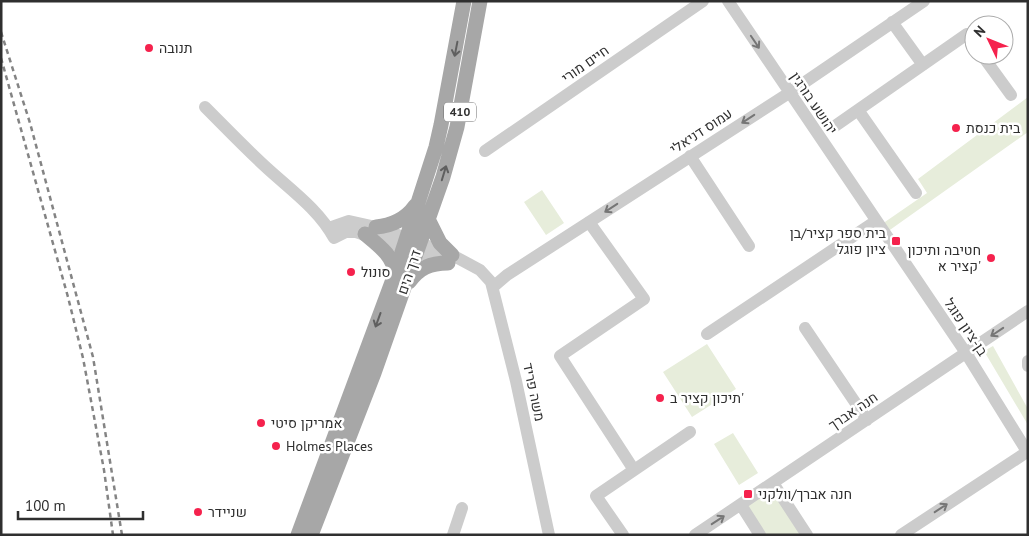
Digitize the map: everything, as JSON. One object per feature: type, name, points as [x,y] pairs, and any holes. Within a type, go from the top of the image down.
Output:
[{"type":"main road","name":"דרך הים","points":[[311,535],[374,373],[403,290],[418,201],[441,125],[464,1]]},
{"type":"main road","name":"דרך הים","points":[[298,535],[395,274],[428,219],[457,127],[480,1]]},
{"type":"main road","points":[[395,274],[395,268],[370,230],[391,224],[403,218],[418,201]]},
{"type":"main road","points":[[403,290],[422,268],[450,259],[428,219]]},
{"type":"main road","points":[[321,535],[346,468],[374,373]]},
{"type":"main road","points":[[291,535],[322,472]]},
{"type":"street","name":"חיים מורי","points":[[485,151],[703,1]]},
{"type":"street","name":"יהושע בורגין","points":[[728,1],[876,220]]},
{"type":"street","name":"עמוס דניאלי","points":[[494,287],[507,275],[789,93],[924,1]]},
{"type":"street","points":[[892,22],[923,65]]},
{"type":"street","points":[[835,126],[923,65],[964,42]]},
{"type":"street","points":[[989,65],[1011,95]]},
{"type":"street","points":[[205,107],[241,144],[315,212],[332,233],[370,230]]},
{"type":"street","points":[[858,110],[916,193]]},
{"type":"street","points":[[690,156],[749,246]]},
{"type":"street","points":[[707,334],[876,220]]},
{"type":"street","name":"בן-ציון פוגל","points":[[876,220],[966,352],[1027,453]]},
{"type":"street","points":[[590,222],[644,299],[560,356],[634,470]]},
{"type":"street","name":"משה פריד","points":[[370,230],[475,268],[494,287],[549,535]]},
{"type":"street","points":[[475,268],[489,274],[507,275]]},
{"type":"street","name":"חנה אברך","points":[[695,535],[1028,311]]},
{"type":"street","points":[[805,328],[867,420]]},
{"type":"street","points":[[1028,361],[1028,366]]},
{"type":"street","points":[[623,535],[596,496],[690,432]]},
{"type":"street","points":[[901,535],[1027,453]]},
{"type":"street","points":[[773,483],[807,535]]},
{"type":"street","points":[[741,505],[760,535]]},
{"type":"street","points":[[453,535],[462,508]]},
{"type":"green space","points":[[1028,97],[1028,132],[887,232],[882,224],[927,193],[918,179]]},
{"type":"green space","points":[[542,190],[564,223],[546,235],[524,202]]},
{"type":"green space","points":[[707,344],[736,389],[692,417],[663,372]]},
{"type":"green space","points":[[993,346],[1028,409],[1028,425],[984,351]]},
{"type":"green space","points":[[733,433],[758,473],[739,485],[714,444]]},
{"type":"green space","points":[[773,488],[803,535],[765,535],[746,505]]},
{"type":"railway","points":[[1,32],[30,123],[93,357],[122,535]]},
{"type":"railway","points":[[1,58],[68,297],[83,358],[104,470],[113,535]]},
{"type":"place","name":"תנובה","points":[[149,48]]},
{"type":"place","name":"בית כנסת","points":[[956,128]]},
{"type":"place","name":"בית ספר קציר/בן ציון פוגל","points":[[896,241]]},
{"type":"place","name":"חטיבה ותיכון קציר א'","points":[[991,258]]},
{"type":"place","name":"סונול","points":[[351,272]]},
{"type":"place","name":"תיכון קציר ב'","points":[[660,398]]},
{"type":"place","name":"אמריקן סיטי","points":[[261,423]]},
{"type":"place","name":"Holmes Places","points":[[276,446]]},
{"type":"place","name":"חנה אברך/וולקני","points":[[748,494]]},
{"type":"place","name":"שניידר","points":[[198,512]]}]
